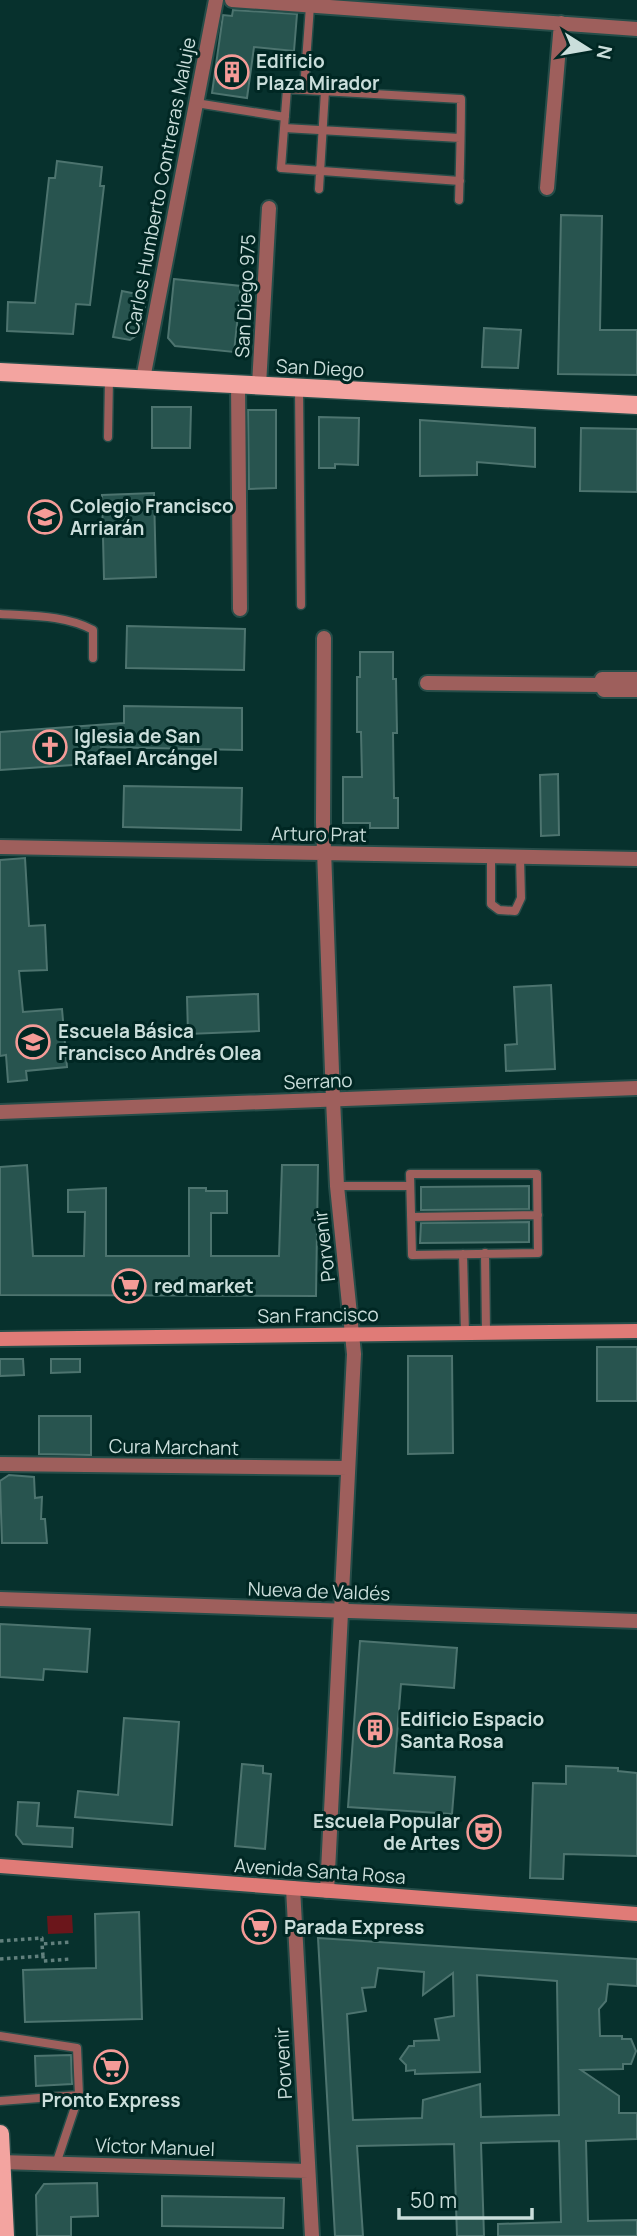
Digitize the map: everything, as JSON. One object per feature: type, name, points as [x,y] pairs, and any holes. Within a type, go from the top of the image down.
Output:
[{"type":"main road","name":"San Diego","points":[[0,372],[637,405]]},
{"type":"main road","name":"San Francisco","points":[[0,1339],[637,1331]]},
{"type":"main road","name":"Avenida Santa Rosa","points":[[0,1866],[637,1914]]},
{"type":"main road","points":[[0,2134],[5,2236]]},
{"type":"street","name":"Carlos Humberto Contreras Maluje","points":[[143,379],[216,0]]},
{"type":"street","points":[[232,0],[637,29]]},
{"type":"street","points":[[547,188],[561,23]]},
{"type":"street","name":"San Diego 975","points":[[259,385],[269,208]]},
{"type":"street","points":[[237,384],[240,609]]},
{"type":"street","name":"Porvenir","points":[[324,638],[323,822],[333,1100],[337,1186],[354,1354],[327,1891]]},
{"type":"street","points":[[601,685],[603,679],[637,679]]},
{"type":"street","points":[[427,683],[601,685]]},
{"type":"street","points":[[601,685],[604,690],[637,690]]},
{"type":"street","name":"Arturo Prat","points":[[0,847],[637,859]]},
{"type":"street","name":"Serrano","points":[[0,1112],[637,1088]]},
{"type":"street","name":"Cura Marchant","points":[[0,1464],[348,1468]]},
{"type":"street","name":"Nueva de Valdés","points":[[0,1600],[637,1621]]},
{"type":"street","name":"Porvenir","points":[[293,1888],[312,2236]]},
{"type":"street","name":"Víctor Manuel","points":[[1,2162],[308,2171]]},
{"type":"lane","points":[[304,89],[310,6]]},
{"type":"lane","points":[[459,200],[460,181],[461,99],[286,89],[281,168],[460,181]]},
{"type":"lane","points":[[319,189],[325,91]]},
{"type":"lane","points":[[196,103],[285,117]]},
{"type":"lane","points":[[284,128],[460,138]]},
{"type":"lane","points":[[108,437],[109,378]]},
{"type":"lane","points":[[299,388],[301,605]]},
{"type":"lane","points":[[0,614],[57,617],[85,625],[93,629],[93,658]]},
{"type":"lane","points":[[491,856],[491,904],[506,911],[515,911],[522,898],[520,857]]},
{"type":"lane","points":[[410,1174],[537,1174],[538,1253],[412,1255],[410,1185],[410,1174]]},
{"type":"lane","points":[[337,1186],[410,1185]]},
{"type":"lane","points":[[411,1217],[538,1215]]},
{"type":"lane","points":[[485,1253],[486,1332]]},
{"type":"lane","points":[[463,1254],[465,1333]]},
{"type":"lane","points":[[0,2036],[77,2048],[79,2095],[56,2164]]},
{"type":"lane","points":[[0,2101],[79,2095]]},
{"type":"path","points":[[0,1941],[42,1938],[43,1961],[70,1959]]},
{"type":"path","points":[[42,1944],[71,1942]]},
{"type":"path","points":[[0,1959],[43,1956]]},
{"type":"shaded area","points":[[72,1915],[73,1933],[48,1934],[47,1916]]},
{"type":"building","name":"Edificio Plaza Mirador","points":[[233,10],[297,14],[294,51],[254,47],[247,98],[212,93],[223,15],[232,16]]},
{"type":"building","points":[[57,161],[102,167],[100,186],[104,186],[90,305],[76,304],[73,334],[7,331],[8,302],[35,303],[49,178],[55,178]]},
{"type":"building","points":[[561,215],[602,216],[600,330],[637,330],[637,375],[558,374]]},
{"type":"building","points":[[174,279],[241,286],[234,352],[175,346],[168,338]]},
{"type":"building","points":[[122,291],[147,296],[140,333],[130,340],[113,337]]},
{"type":"building","points":[[484,328],[521,330],[518,368],[482,367]]},
{"type":"building","points":[[152,407],[191,407],[190,448],[152,448]]},
{"type":"building","points":[[248,410],[276,410],[276,488],[249,489]]},
{"type":"building","points":[[319,417],[359,418],[358,465],[335,464],[335,468],[319,468]]},
{"type":"building","points":[[420,420],[535,428],[535,467],[477,462],[477,475],[420,476]]},
{"type":"building","points":[[581,428],[637,429],[637,492],[580,491]]},
{"type":"building","points":[[154,493],[156,577],[104,579],[102,495]]},
{"type":"building","points":[[127,626],[245,629],[244,670],[126,668]]},
{"type":"building","points":[[360,652],[393,652],[397,733],[393,733],[394,798],[398,798],[398,828],[370,828],[370,823],[343,823],[343,777],[362,777],[361,732],[357,732]]},
{"type":"building","points":[[124,706],[242,708],[242,750],[101,747],[102,763],[0,770],[0,732],[124,723]]},
{"type":"building","points":[[558,774],[559,835],[541,836],[540,775]]},
{"type":"building","points":[[124,786],[242,788],[241,830],[123,827]]},
{"type":"building","points":[[25,858],[29,926],[45,925],[47,970],[19,971],[23,1012],[62,1009],[67,1067],[26,1071],[27,1080],[8,1082],[6,1055],[0,1056],[0,860]]},
{"type":"building","points":[[551,985],[555,1069],[506,1071],[505,1045],[517,1044],[514,987]]},
{"type":"building","points":[[258,994],[259,1031],[188,1034],[187,997]]},
{"type":"building","points":[[27,1165],[33,1256],[84,1256],[85,1212],[68,1212],[68,1190],[106,1188],[106,1256],[189,1256],[189,1188],[206,1188],[206,1191],[227,1191],[227,1213],[211,1213],[211,1256],[279,1256],[282,1165],[318,1165],[316,1296],[0,1295],[0,1167]]},
{"type":"building","points":[[529,1186],[529,1209],[421,1210],[421,1187]]},
{"type":"building","points":[[529,1222],[529,1242],[420,1243],[421,1223]]},
{"type":"building","points":[[597,1347],[637,1347],[637,1401],[597,1401]]},
{"type":"building","points":[[408,1356],[452,1356],[453,1453],[408,1454]]},
{"type":"building","points":[[0,1359],[23,1359],[24,1375],[0,1376]]},
{"type":"building","points":[[51,1359],[80,1359],[80,1372],[51,1373]]},
{"type":"building","points":[[39,1416],[91,1416],[91,1455],[39,1454]]},
{"type":"building","points":[[9,1475],[34,1477],[35,1498],[42,1497],[41,1519],[45,1519],[47,1543],[2,1543],[0,1481]]},
{"type":"building","points":[[0,1624],[90,1629],[87,1672],[44,1669],[43,1680],[0,1677]]},
{"type":"building","name":"Edificio Espacio Santa Rosa","points":[[360,1641],[457,1648],[454,1688],[401,1684],[394,1773],[455,1777],[452,1814],[348,1807]]},
{"type":"building","points":[[124,1718],[179,1722],[172,1825],[75,1817],[78,1791],[118,1795]]},
{"type":"building","points":[[242,1764],[263,1766],[263,1773],[271,1774],[265,1849],[235,1846]]},
{"type":"building","points":[[566,1766],[618,1768],[618,1771],[637,1773],[637,1856],[564,1854],[563,1879],[530,1878],[533,1783],[566,1784]]},
{"type":"building","points":[[18,1802],[39,1803],[37,1826],[73,1828],[72,1847],[23,1844],[16,1835]]},
{"type":"building","points":[[139,1912],[142,2019],[25,2022],[23,1970],[96,1968],[95,1914]]},
{"type":"building","points":[[318,1938],[637,1959],[637,1986],[608,1984],[606,2001],[599,2009],[600,2036],[622,2036],[622,2039],[631,2039],[636,2051],[631,2064],[623,2064],[623,2069],[581,2070],[619,2096],[619,2113],[637,2113],[637,2139],[586,2141],[588,2221],[637,2220],[637,2236],[498,2236],[498,2224],[561,2222],[559,2141],[481,2143],[484,2236],[457,2236],[454,2144],[357,2146],[363,2236],[335,2236]],"holes":[[[378,1968],[424,1972],[423,1995],[453,1973],[454,2016],[435,2019],[439,2040],[414,2041],[414,2046],[409,2046],[400,2059],[406,2065],[406,2071],[415,2070],[415,2074],[480,2072],[477,1975],[557,1981],[559,2115],[481,2117],[480,2084],[423,2100],[422,2118],[353,2120],[347,2014],[366,2011],[362,1988],[375,1987]]]},
{"type":"building","points":[[71,2055],[72,2084],[36,2086],[35,2056]]},
{"type":"building","points":[[97,2183],[98,2216],[71,2217],[71,2236],[37,2236],[36,2195],[44,2184]]},
{"type":"building","points":[[162,2196],[284,2198],[283,2228],[162,2226]]},
{"type":"place","name":"Edificio Plaza Mirador","points":[[232,72]]},
{"type":"place","name":"Colegio Francisco Arriarán","points":[[45,517]]},
{"type":"place","name":"Iglesia de San Rafael Arcángel","points":[[50,747]]},
{"type":"place","name":"Escuela Básica Francisco Andrés Olea","points":[[33,1042]]},
{"type":"place","name":"red market","points":[[129,1286]]},
{"type":"place","name":"Edificio Espacio Santa Rosa","points":[[375,1730]]},
{"type":"place","name":"Escuela Popular de Artes","points":[[484,1832]]},
{"type":"place","name":"Parada Express","points":[[259,1927]]},
{"type":"place","name":"Pronto Express","points":[[111,2067]]}]
